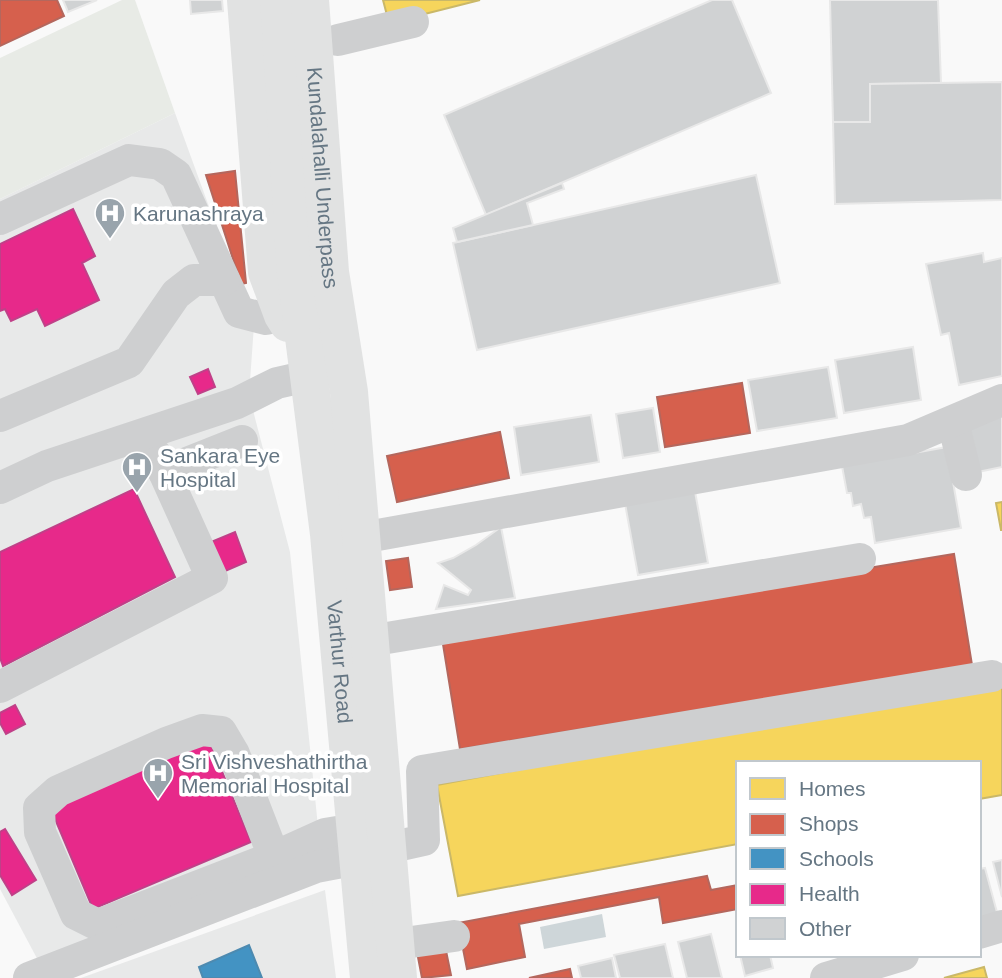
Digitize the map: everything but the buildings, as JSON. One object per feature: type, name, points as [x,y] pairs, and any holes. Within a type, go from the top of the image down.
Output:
[{"type":"main road","points":[[246,0],[267,272],[283,315],[306,362]]},
{"type":"main road","name":"Kundalahalli Underpass","points":[[279,0],[296,274],[306,362]]},
{"type":"main road","name":"Kundalahalli Underpass","points":[[310,0],[330,272],[344,355]]},
{"type":"main road","points":[[335,0],[357,282],[344,355]]},
{"type":"main road","name":"Varthur Road","points":[[344,355],[369,641],[369,978]]},
{"type":"main road","name":"Varthur Road","points":[[306,362],[367,845],[398,961]]},
{"type":"street","points":[[338,40],[413,22]]},
{"type":"street","points":[[0,219],[129,160],[160,163],[176,175],[239,312],[266,319],[283,315]]},
{"type":"street","points":[[0,416],[129,362],[176,293],[194,280],[224,280]]},
{"type":"street","points":[[0,488],[47,466],[237,402],[277,383],[306,362]]},
{"type":"street","points":[[361,538],[908,440],[1002,400]]},
{"type":"street","points":[[953,422],[966,475]]},
{"type":"street","points":[[0,687],[212,578],[145,432]]},
{"type":"street","points":[[164,472],[242,441]]},
{"type":"street","points":[[369,641],[860,559]]},
{"type":"street","points":[[29,978],[367,845],[424,840],[422,771],[992,676]]},
{"type":"street","points":[[274,857],[234,754],[221,732],[202,730],[166,743],[58,791],[39,808],[40,832],[76,914],[98,925],[274,857],[326,834],[367,845]]},
{"type":"street","points":[[398,961],[454,936]]},
{"type":"street","points":[[826,978],[870,972],[899,957]]},
{"type":"shaded area","points":[[122,0],[135,0],[175,113],[0,199],[0,58]]},
{"type":"shaded area","points":[[175,113],[236,281],[255,311],[249,395],[290,552],[321,856],[40,964],[0,889],[0,199]]},
{"type":"shaded area","points":[[325,890],[336,978],[81,978]]},
{"type":"shaded area","points":[[602,914],[606,937],[544,949],[540,927]]},
{"type":"place","name":"Karunashraya","points":[[110,240]]},
{"type":"place","name":"Sankara Eye Hospital","points":[[137,494]]},
{"type":"place","name":"Sri Vishveshathirtha Memorial Hospital","points":[[158,800]]}]
